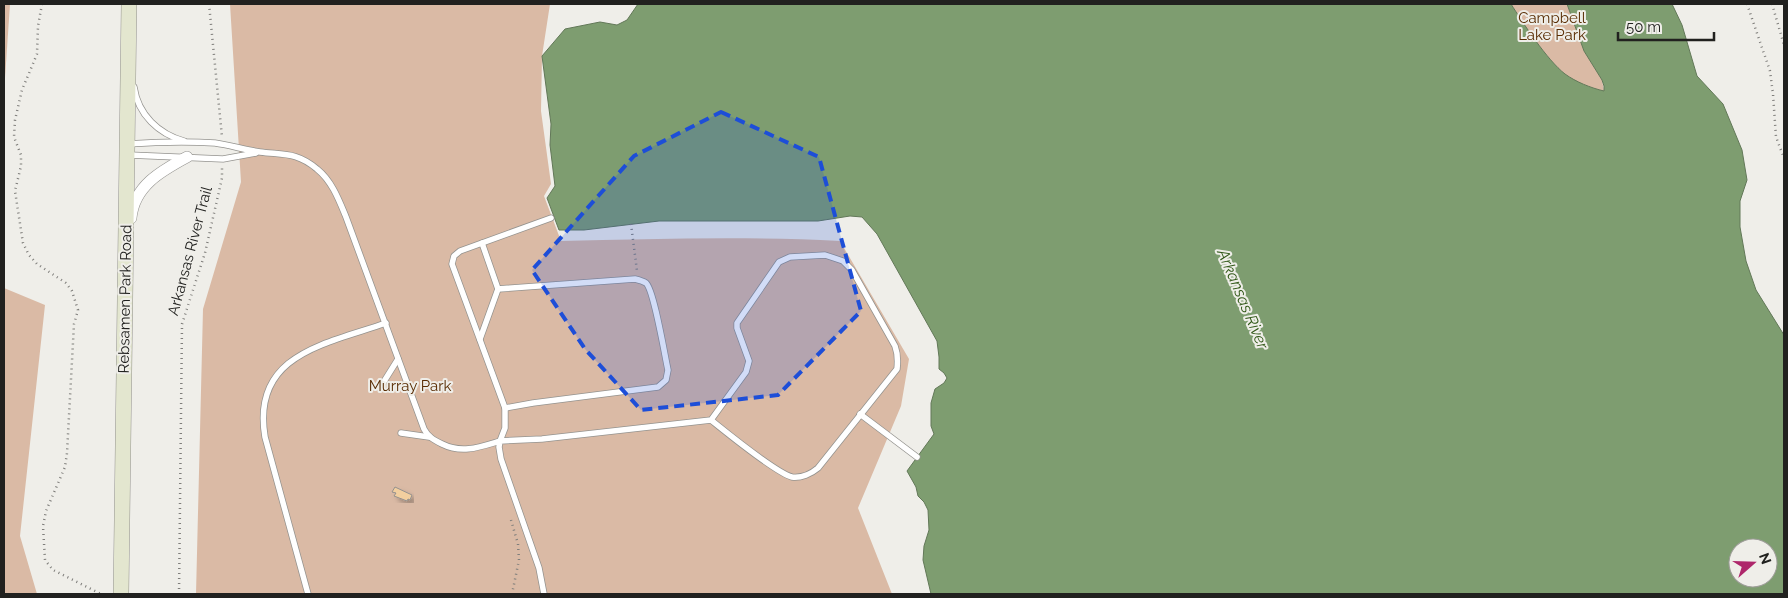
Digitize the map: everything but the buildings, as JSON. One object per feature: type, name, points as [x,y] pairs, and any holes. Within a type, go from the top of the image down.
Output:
[{"type":"street","name":"Rebsamen Park Road","points":[[121,594],[129,4]]},
{"type":"street","points":[[126,272],[131,213],[135,202],[145,185],[154,176],[187,157]]},
{"type":"lane","points":[[129,35],[134,90],[138,103],[153,124],[164,132],[175,138],[194,143]]},
{"type":"lane","points":[[127,149],[144,142],[222,145],[261,152],[282,152],[295,156],[313,166],[328,180],[346,217],[424,429],[429,437]]},
{"type":"lane","points":[[127,149],[187,157],[223,159],[261,152]]},
{"type":"lane","points":[[544,594],[539,568],[501,459],[499,447],[505,428],[505,408],[452,260],[456,253],[551,218]]},
{"type":"lane","points":[[480,339],[498,289],[482,243]]},
{"type":"lane","points":[[401,433],[429,437],[447,446],[464,450],[500,441],[542,439],[711,420],[778,470],[790,476],[799,477],[812,473],[818,468],[896,368],[897,352],[852,270],[843,262],[825,255],[790,257],[779,262],[739,318],[737,328],[749,361],[746,372],[711,420]]},
{"type":"lane","points":[[498,289],[635,279],[645,282],[649,288],[668,370],[666,380],[658,387],[505,408]]},
{"type":"lane","points":[[308,594],[264,437],[262,424],[266,397],[278,374],[298,355],[310,349],[386,323]]},
{"type":"lane","points":[[383,383],[398,358]]},
{"type":"lane","points":[[860,414],[917,457]]},
{"type":"path","points":[[42,4],[38,26],[37,54],[22,90],[15,120],[14,137],[20,155],[21,166],[15,191],[19,224],[23,242],[29,255],[37,264],[66,283],[72,291],[78,310],[74,324],[67,453],[65,467],[44,519],[45,560],[52,570],[101,594]]},
{"type":"path","points":[[209,4],[222,145]]},
{"type":"path","points":[[1747,4],[1770,71],[1776,137],[1784,158]]},
{"type":"path","points":[[1772,4],[1784,45]]},
{"type":"path","name":"Arkansas River Trail","points":[[179,594],[182,324],[205,253],[222,178],[223,159]]},
{"type":"path","points":[[631,224],[637,268]]},
{"type":"path","points":[[512,594],[519,560],[518,544],[512,516],[519,511]]},
{"type":"highlighted area","points":[[721,112],[819,157],[861,311],[778,395],[641,410],[585,349],[532,270],[634,156]]},
{"type":"green space","points":[[4,4],[10,4],[4,93]]},
{"type":"green space","name":"Murray Park","points":[[230,4],[550,4],[542,56],[541,111],[551,184],[544,196],[561,241],[735,238],[840,241],[909,359],[901,406],[858,508],[892,594],[196,594],[203,309],[241,182]]},
{"type":"green space","name":"Campbell Lake Park","points":[[1511,4],[1567,4],[1584,51],[1602,80],[1604,91],[1579,83],[1558,68],[1536,41]]},
{"type":"green space","points":[[4,288],[45,305],[20,536],[37,594],[4,594]]},
{"type":"water","name":"Arkansas River","points":[[638,4],[1511,4],[1536,41],[1558,68],[1579,82],[1604,91],[1602,80],[1584,51],[1567,4],[1672,4],[1682,25],[1697,76],[1723,104],[1742,150],[1747,180],[1740,201],[1740,227],[1746,261],[1756,290],[1784,335],[1784,594],[931,594],[923,560],[924,546],[929,530],[928,510],[918,496],[916,487],[907,471],[934,434],[931,426],[931,403],[935,389],[944,383],[947,378],[939,369],[937,341],[877,234],[862,217],[850,216],[818,221],[659,221],[584,230],[559,230],[547,198],[555,186],[550,145],[551,124],[542,56],[565,29],[600,22],[617,25],[627,20]]}]
